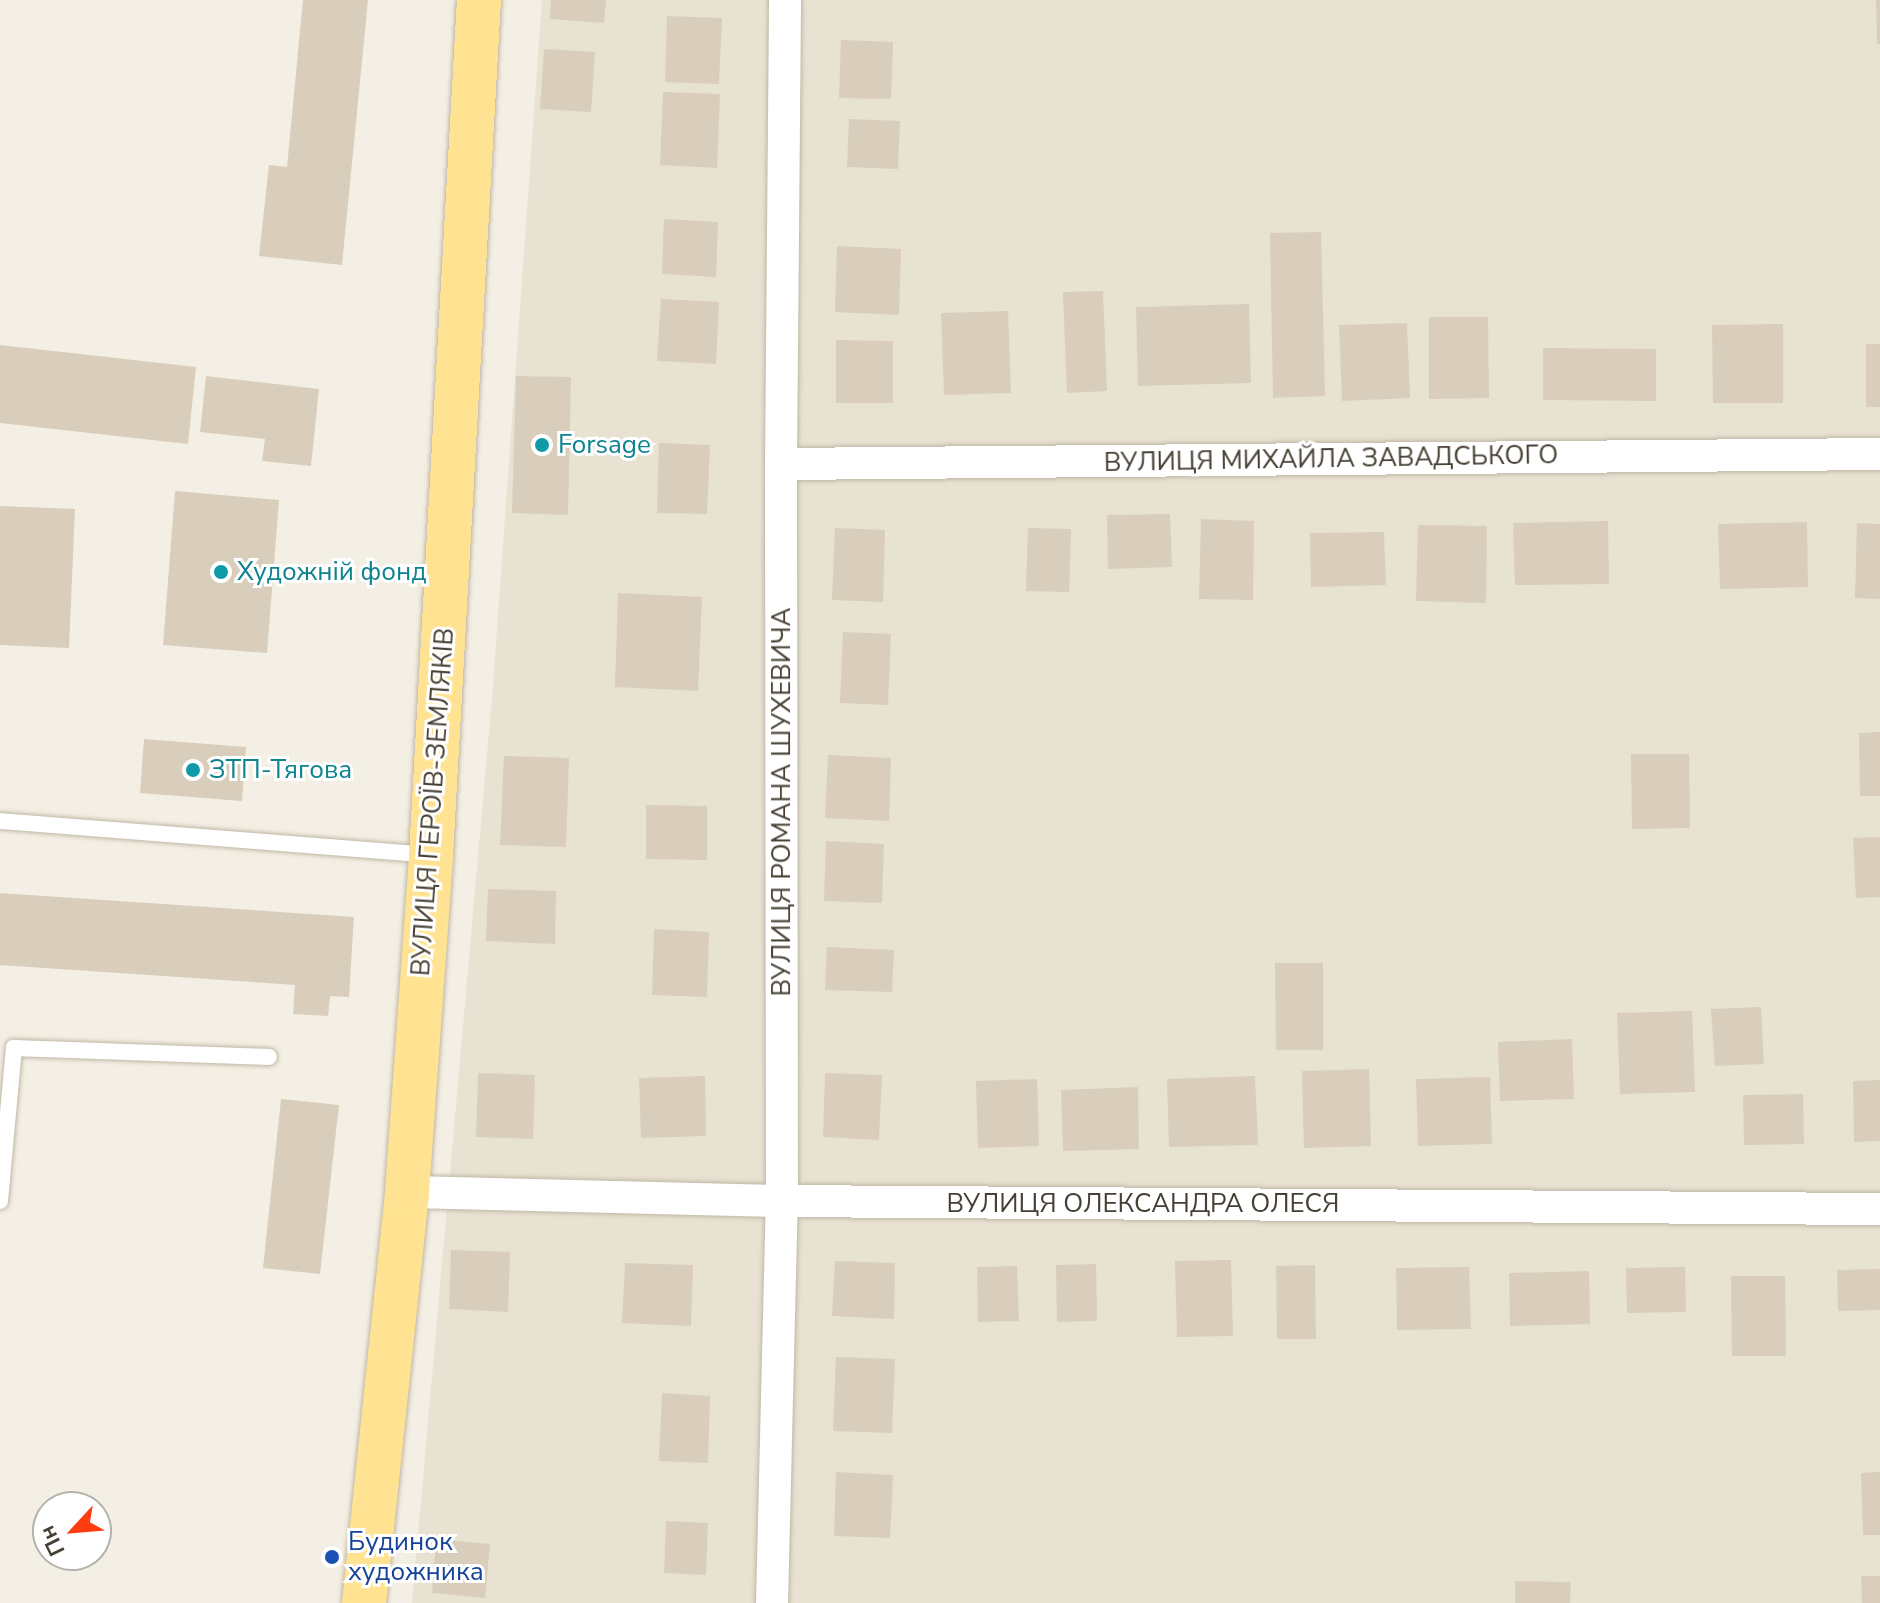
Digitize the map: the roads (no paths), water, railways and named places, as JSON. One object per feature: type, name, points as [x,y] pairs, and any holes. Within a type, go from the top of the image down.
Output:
[{"type":"main road","name":"ВУЛИЦЯ ГЕРОЇВ-ЗЕМЛЯКІВ","points":[[364,1603],[407,1192],[431,855],[479,0]]},
{"type":"street","name":"ВУЛИЦЯ РОМАНА ШУХЕВИЧА","points":[[772,1603],[782,1201],[781,464],[785,0]]},
{"type":"street","name":"ВУЛИЦЯ МИХАЙЛА ЗАВАДСЬКОГО","points":[[781,464],[1880,454]]},
{"type":"street","name":"ВУЛИЦЯ ОЛЕКСАНДРА ОЛЕСЯ","points":[[407,1192],[782,1201],[1880,1209]]},
{"type":"lane","points":[[0,821],[431,855]]},
{"type":"lane","points":[[0,1201],[14,1048],[269,1057]]},
{"type":"place","name":"Forsage","points":[[542,445]]},
{"type":"place","name":"Художній фонд","points":[[221,572]]},
{"type":"place","name":"ЗТП-Тягова","points":[[193,770]]},
{"type":"place","name":"Будинок художника","points":[[332,1557]]}]
